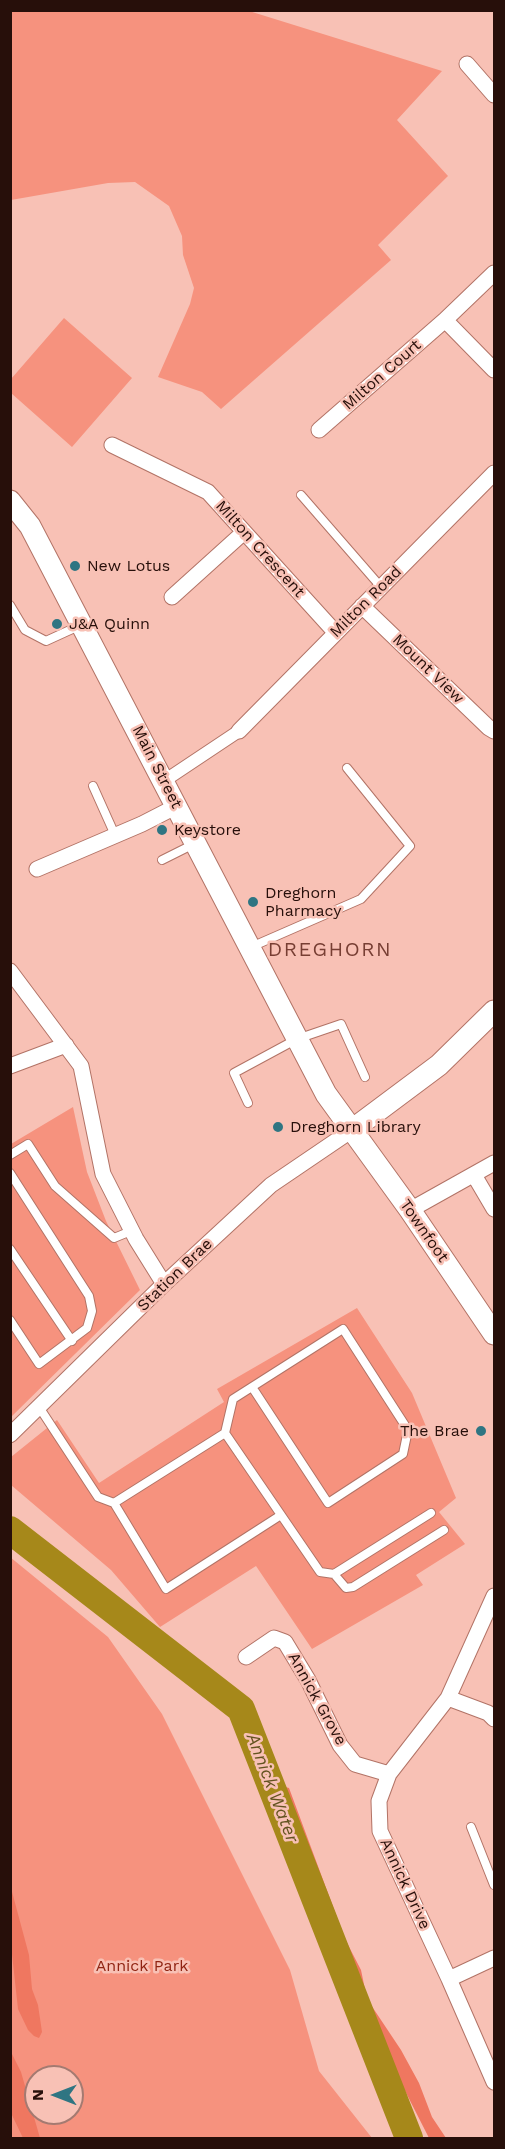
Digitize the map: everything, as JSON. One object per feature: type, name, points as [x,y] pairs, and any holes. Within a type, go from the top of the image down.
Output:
[{"type":"main road","name":"Main Street","points":[[10,501],[30,526],[326,1094],[352,1130]]},
{"type":"main road","points":[[352,1130],[439,1065],[495,1011]]},
{"type":"main road","name":"Townfoot","points":[[352,1130],[495,1334]]},
{"type":"street","points":[[467,64],[495,95]]},
{"type":"street","name":"Milton Court","points":[[319,430],[495,273]]},
{"type":"street","points":[[445,320],[495,370]]},
{"type":"street","name":"Milton Crescent","points":[[112,445],[208,492],[335,632]]},
{"type":"street","name":"Milton Road","points":[[239,731],[335,632],[491,484]]},
{"type":"street","points":[[172,597],[244,532]]},
{"type":"street","name":"Mount View","points":[[362,606],[489,728],[495,731]]},
{"type":"street","points":[[164,782],[239,731]]},
{"type":"street","points":[[37,869],[142,824],[177,806]]},
{"type":"street","points":[[10,971],[81,1066],[103,1174],[131,1231],[164,1284]]},
{"type":"street","points":[[10,1066],[66,1045]]},
{"type":"street","name":"Station Brae","points":[[10,1435],[164,1284],[271,1185],[352,1130]]},
{"type":"street","points":[[410,1210],[495,1163]]},
{"type":"street","points":[[474,1175],[495,1209]]},
{"type":"street","name":"Annick Drive","points":[[495,1596],[448,1698],[389,1774],[379,1801],[380,1831],[450,1979],[495,2082]]},
{"type":"street","name":"Annick Grove","points":[[246,1657],[274,1638],[285,1642],[308,1680],[340,1745],[355,1764],[389,1774]]},
{"type":"street","points":[[448,1698],[488,1713],[495,1719]]},
{"type":"street","points":[[450,1979],[495,1958]]},
{"type":"lane","points":[[301,495],[381,587]]},
{"type":"lane","points":[[10,605],[25,630],[46,641],[82,625]]},
{"type":"lane","points":[[250,947],[361,899],[410,846],[347,768]]},
{"type":"lane","points":[[93,786],[115,835]]},
{"type":"lane","points":[[162,860],[196,843]]},
{"type":"lane","points":[[248,1102],[234,1073],[297,1039],[341,1024],[365,1077]]},
{"type":"lane","points":[[10,1155],[28,1144],[55,1186],[114,1238],[131,1231]]},
{"type":"lane","points":[[10,1173],[89,1296],[92,1311],[87,1328],[39,1365],[10,1320]]},
{"type":"lane","points":[[10,1249],[72,1341]]},
{"type":"lane","points":[[114,1503],[225,1433],[233,1399],[342,1329],[408,1430],[403,1454],[328,1503],[252,1387]]},
{"type":"lane","points":[[39,1407],[98,1497],[114,1503],[166,1589],[281,1515]]},
{"type":"lane","points":[[225,1433],[320,1572],[334,1574],[431,1513]]},
{"type":"lane","points":[[334,1574],[346,1588],[353,1587],[444,1530]]},
{"type":"lane","points":[[471,1827],[495,1885]]},
{"type":"green space","points":[[11,10],[249,11],[442,71],[397,120],[448,176],[378,245],[391,260],[221,409],[202,392],[158,377],[190,304],[194,288],[183,255],[182,236],[169,206],[135,182],[108,183],[11,200]]},
{"type":"green space","points":[[64,318],[132,378],[72,447],[11,393],[11,379]]},
{"type":"green space","points":[[73,1107],[87,1172],[106,1221],[140,1290],[11,1417],[11,1144]]},
{"type":"green space","points":[[357,1308],[412,1393],[456,1498],[439,1512],[465,1544],[416,1575],[423,1585],[312,1649],[256,1566],[160,1627],[111,1570],[11,1485],[11,1457],[57,1420],[99,1483],[224,1402],[217,1389]]},
{"type":"green space","name":"Annick Park","points":[[10,1557],[108,1637],[162,1714],[290,1970],[319,2071],[372,2138],[11,2138]]},
{"type":"shaded area","points":[[261,1780],[289,1788],[345,1939],[361,1970],[367,1999],[401,2050],[419,2083],[432,2117],[446,2138],[429,2138],[387,2050],[349,1984],[296,1850],[280,1822],[280,1808],[266,1794]]},
{"type":"shaded area","points":[[11,1888],[29,1955],[32,1989],[38,2005],[42,2032],[39,2038],[28,2030],[18,2009],[11,1945]]},
{"type":"shaded area","points":[[11,2052],[24,2082],[24,2125],[36,2125],[40,2138],[23,2138],[11,2113]]},
{"type":"waterway","name":"Annick Water","points":[[10,1530],[241,1709],[409,2138]]},
{"type":"place","name":"New Lotus","points":[[75,566]]},
{"type":"place","name":"J&A Quinn","points":[[57,624]]},
{"type":"place","name":"Keystore","points":[[162,830]]},
{"type":"place","name":"Dreghorn Pharmacy","points":[[253,902]]},
{"type":"place","name":"Dreghorn Library","points":[[278,1127]]},
{"type":"place","name":"The Brae","points":[[481,1431]]},
{"type":"district","name":"DREGHORN","points":[[330,950]]}]
